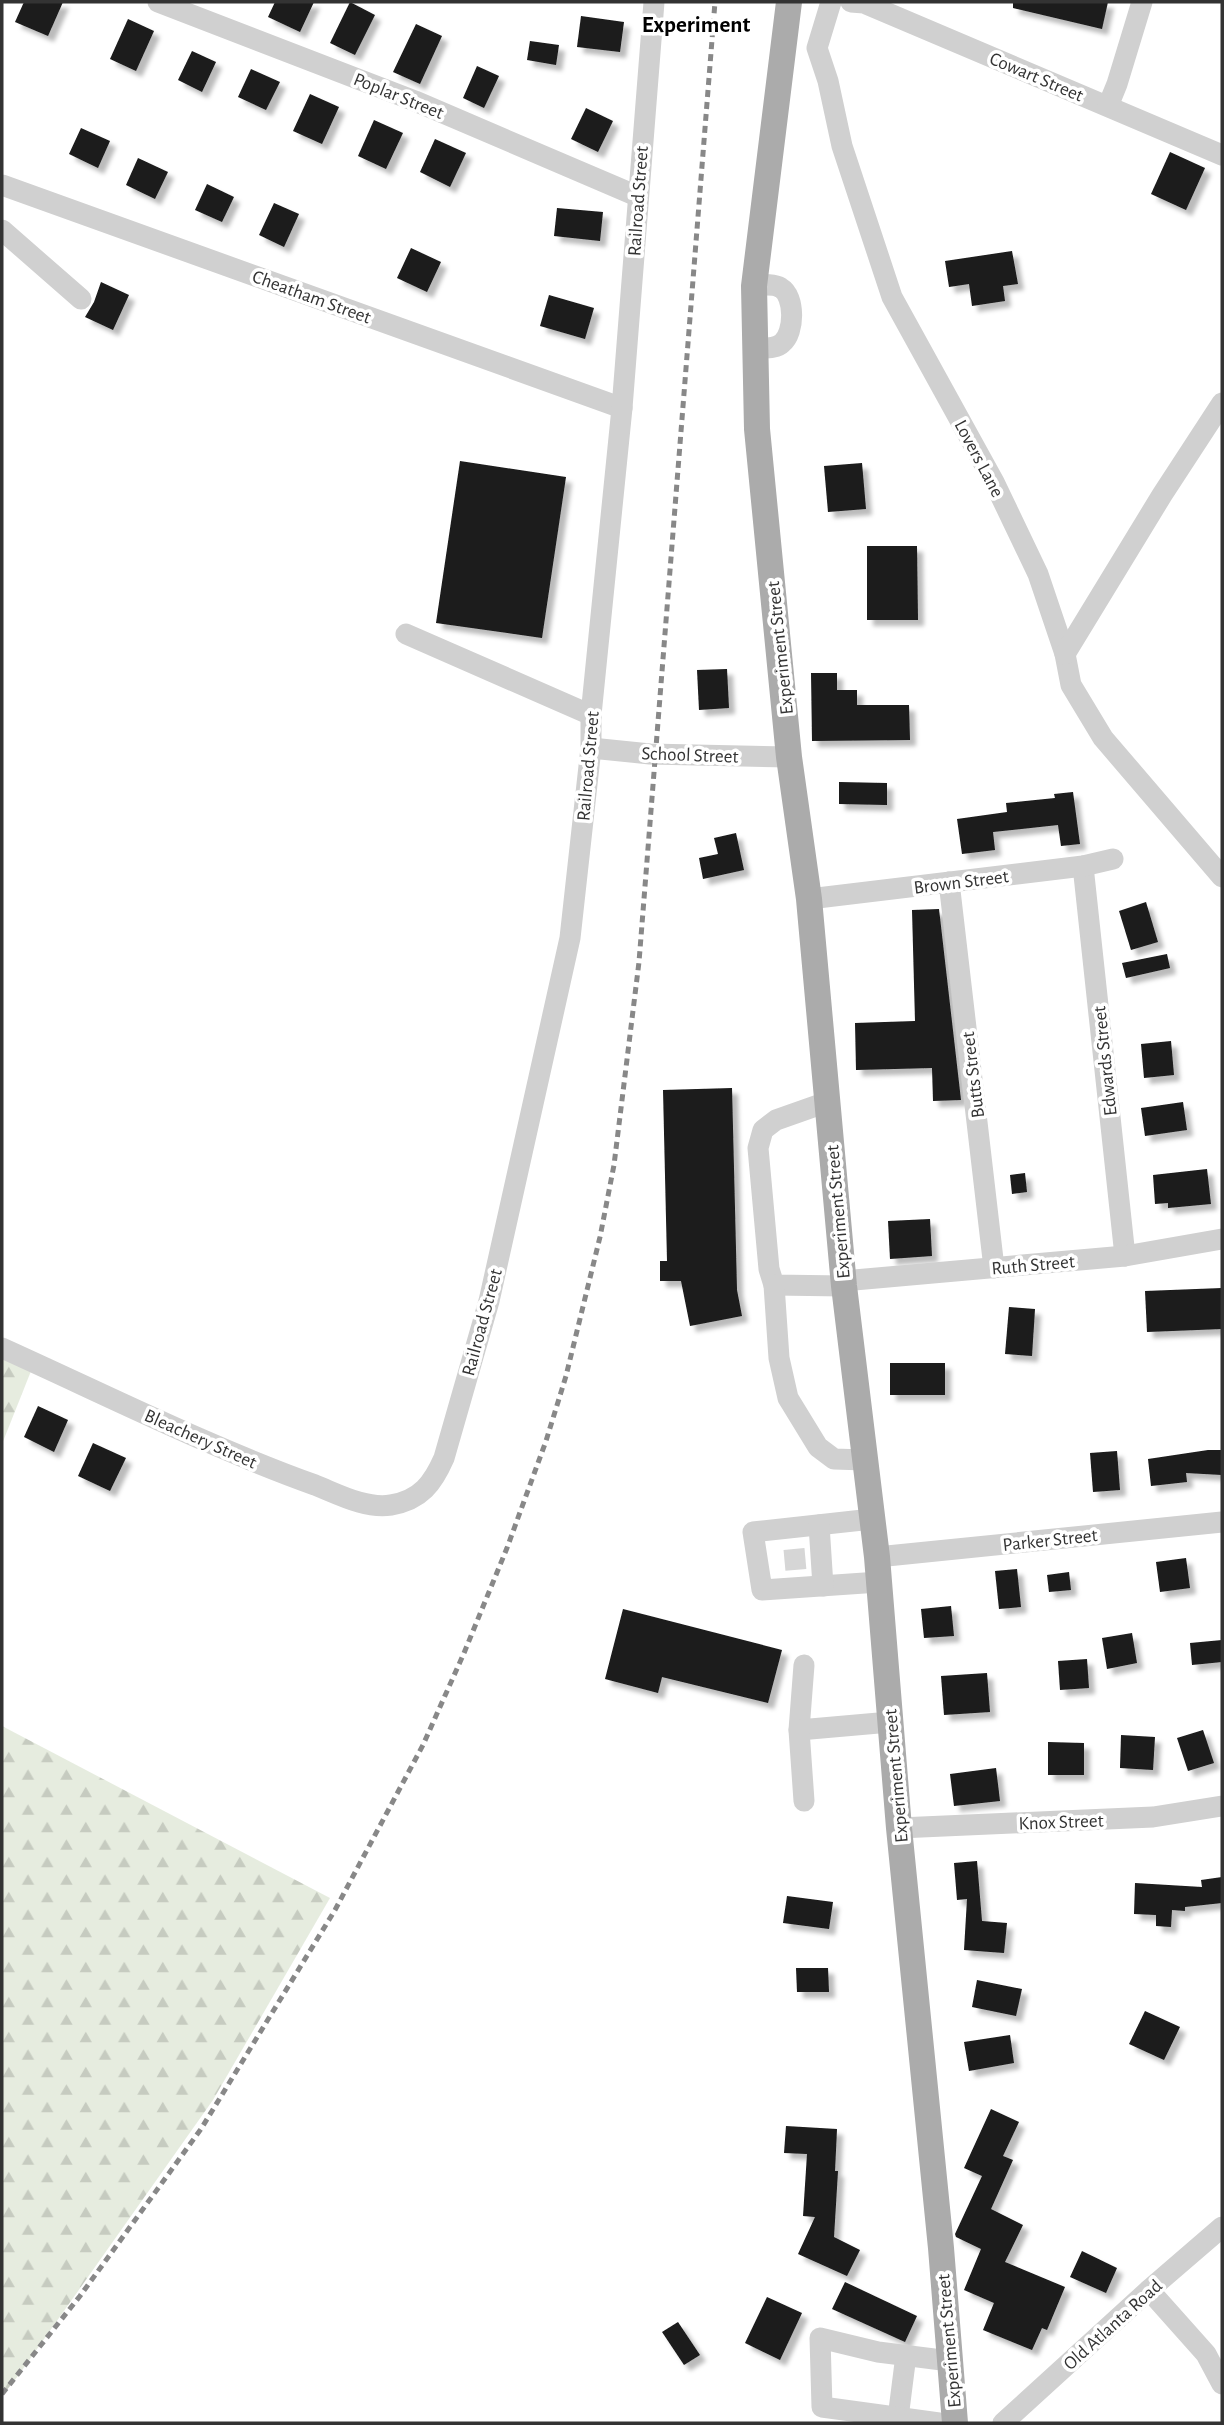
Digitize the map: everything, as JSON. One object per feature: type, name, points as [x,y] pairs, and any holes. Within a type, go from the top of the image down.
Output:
[{"type":"main road","name":"Experiment Street","points":[[789,2],[754,286],[757,429],[789,757],[809,900],[843,1284],[878,1570],[899,1828],[955,2423]]},
{"type":"street","name":"Poplar Street","points":[[158,2],[415,101],[637,196]]},
{"type":"street","name":"Railroad Street","points":[[407,1500],[422,1493],[434,1481],[444,1458],[489,1301],[570,938],[591,748],[591,715],[622,408],[654,2]]},
{"type":"street","name":"Lovers Lane","points":[[831,2],[817,48],[828,80],[842,146],[892,297],[1011,516],[1038,573],[1065,654],[1071,685],[1103,738],[1222,877]]},
{"type":"street","name":"Cowart Street","points":[[851,2],[864,3],[1222,154]]},
{"type":"street","points":[[1108,106],[1142,2]]},
{"type":"street","name":"Cheatham Street","points":[[2,185],[622,408]]},
{"type":"street","points":[[2,230],[81,299]]},
{"type":"street","points":[[754,286],[773,285],[783,289],[789,297],[791,311],[788,337],[783,343],[776,347],[755,349]]},
{"type":"street","points":[[1065,654],[1222,403]]},
{"type":"street","points":[[406,634],[591,715]]},
{"type":"street","name":"School Street","points":[[591,748],[650,754],[789,757]]},
{"type":"street","name":"Brown Street","points":[[809,900],[1083,866],[1113,859]]},
{"type":"street","name":"Edwards Street","points":[[1083,866],[1125,1256]]},
{"type":"street","name":"Butts Street","points":[[949,882],[994,1268]]},
{"type":"street","points":[[827,1102],[776,1120],[763,1130],[758,1148],[769,1269],[774,1285],[779,1358],[788,1398],[818,1447],[834,1458],[865,1460]]},
{"type":"street","name":"Ruth Street","points":[[774,1285],[843,1284],[1125,1256],[1222,1239]]},
{"type":"street","name":"Bleachery Street","points":[[2,1348],[272,1470],[367,1504],[391,1505],[407,1500]]},
{"type":"street","points":[[823,1586],[819,1525],[872,1520]]},
{"type":"street","name":"Parker Street","points":[[819,1525],[793,1539],[753,1532],[762,1590],[796,1580],[823,1586],[878,1570],[1222,1522]]},
{"type":"street","points":[[804,1665],[799,1730],[804,1801]]},
{"type":"street","points":[[799,1730],[890,1722]]},
{"type":"street","name":"Knox Street","points":[[899,1828],[1153,1817],[1222,1806]]},
{"type":"street","name":"Old Atlanta Road","points":[[1003,2423],[1222,2227]]},
{"type":"street","points":[[1149,2290],[1214,2348],[1222,2385]]},
{"type":"street","points":[[939,2423],[822,2407],[820,2338],[878,2352],[950,2361]]},
{"type":"street","points":[[898,2418],[906,2355]]},
{"type":"green space","points":[[2,1346],[35,1361],[2,1444]]},
{"type":"green space","points":[[2,1726],[330,1898],[213,2100],[2,2396]]},
{"type":"building","points":[[24,2],[63,2],[48,36],[15,22]]},
{"type":"building","points":[[275,2],[314,2],[300,32],[268,17]]},
{"type":"building","points":[[350,2],[375,15],[355,55],[330,43]]},
{"type":"building","points":[[1013,2],[1108,2],[1102,29],[1013,8]]},
{"type":"building","points":[[581,16],[624,22],[620,52],[577,47]]},
{"type":"building","points":[[128,19],[154,31],[136,71],[110,59]]},
{"type":"building","points":[[416,24],[442,36],[420,84],[393,72]]},
{"type":"building","points":[[530,41],[559,45],[556,65],[527,60]]},
{"type":"building","points":[[192,51],[216,62],[202,92],[178,80]]},
{"type":"building","points":[[477,66],[499,76],[484,108],[463,98]]},
{"type":"building","points":[[251,69],[280,82],[266,110],[238,97]]},
{"type":"building","points":[[310,94],[339,107],[322,144],[293,131]]},
{"type":"building","points":[[586,108],[613,121],[598,152],[571,139]]},
{"type":"building","points":[[374,120],[403,133],[386,169],[358,156]]},
{"type":"building","points":[[81,128],[110,141],[98,168],[69,154]]},
{"type":"building","points":[[435,139],[466,153],[450,187],[420,172]]},
{"type":"building","points":[[1170,152],[1205,168],[1186,210],[1151,194]]},
{"type":"building","points":[[138,158],[168,172],[155,199],[126,185]]},
{"type":"building","points":[[207,184],[234,197],[222,222],[195,210]]},
{"type":"building","points":[[274,203],[299,214],[284,247],[259,235]]},
{"type":"building","points":[[557,208],[603,212],[600,241],[554,236]]},
{"type":"building","points":[[411,248],[441,262],[427,292],[397,278]]},
{"type":"building","points":[[1012,251],[1018,284],[1003,286],[1005,301],[972,306],[969,284],[949,287],[945,261]]},
{"type":"building","points":[[101,282],[129,295],[113,330],[85,317]]},
{"type":"building","points":[[549,295],[594,308],[585,339],[540,326]]},
{"type":"building","points":[[460,461],[566,477],[542,638],[436,623]]},
{"type":"building","points":[[862,463],[866,509],[828,512],[824,466]]},
{"type":"building","points":[[867,546],[917,546],[918,620],[867,620]]},
{"type":"building","points":[[727,669],[729,708],[699,710],[697,670]]},
{"type":"building","points":[[811,673],[837,673],[837,690],[857,690],[857,705],[909,705],[910,740],[812,741]]},
{"type":"building","points":[[839,782],[887,783],[887,805],[839,804]]},
{"type":"building","points":[[1073,792],[1080,844],[1061,846],[1058,825],[993,832],[995,850],[962,854],[957,819],[1007,812],[1006,803],[1055,798],[1054,794]]},
{"type":"building","points":[[736,833],[744,870],[703,879],[699,858],[718,854],[714,838]]},
{"type":"building","points":[[1146,902],[1158,942],[1131,950],[1119,911]]},
{"type":"building","points":[[939,909],[961,1100],[933,1101],[932,1068],[856,1070],[855,1023],[915,1021],[912,910]]},
{"type":"building","points":[[1167,954],[1170,968],[1126,978],[1122,963]]},
{"type":"building","points":[[1171,1041],[1174,1075],[1144,1078],[1141,1044]]},
{"type":"building","points":[[732,1088],[737,1290],[742,1316],[690,1326],[681,1281],[660,1281],[660,1261],[667,1261],[663,1090]]},
{"type":"building","points":[[1183,1102],[1187,1130],[1145,1136],[1141,1108]]},
{"type":"building","points":[[1207,1169],[1211,1204],[1168,1208],[1168,1203],[1155,1204],[1153,1175]]},
{"type":"building","points":[[1025,1173],[1027,1192],[1012,1194],[1010,1175]]},
{"type":"building","points":[[930,1219],[932,1256],[890,1259],[888,1221]]},
{"type":"building","points":[[1222,1288],[1222,1329],[1147,1332],[1145,1291]]},
{"type":"building","points":[[1009,1307],[1035,1309],[1032,1356],[1005,1354]]},
{"type":"building","points":[[890,1363],[945,1363],[945,1395],[890,1395]]},
{"type":"building","points":[[38,1406],[68,1420],[54,1452],[24,1437]]},
{"type":"building","points":[[93,1443],[126,1458],[110,1491],[78,1476]]},
{"type":"building","points":[[1222,1450],[1222,1475],[1186,1473],[1187,1482],[1151,1486],[1148,1459]]},
{"type":"building","points":[[1117,1451],[1120,1490],[1093,1492],[1090,1453]]},
{"type":"building","points":[[1186,1558],[1190,1588],[1160,1592],[1156,1562]]},
{"type":"building","points":[[1017,1569],[1021,1607],[999,1609],[995,1571]]},
{"type":"building","points":[[1069,1572],[1071,1590],[1049,1592],[1047,1575]]},
{"type":"building","points":[[951,1606],[954,1636],[924,1638],[921,1609]]},
{"type":"building","points":[[623,1609],[782,1650],[768,1703],[662,1677],[658,1693],[605,1679]]},
{"type":"building","points":[[1132,1633],[1137,1663],[1107,1669],[1102,1638]]},
{"type":"building","points":[[1222,1640],[1222,1662],[1192,1665],[1190,1643]]},
{"type":"building","points":[[1087,1659],[1089,1688],[1060,1690],[1058,1661]]},
{"type":"building","points":[[987,1673],[990,1712],[944,1715],[941,1676]]},
{"type":"building","points":[[1203,1730],[1214,1763],[1188,1771],[1177,1738]]},
{"type":"building","points":[[1121,1735],[1155,1737],[1153,1770],[1120,1768]]},
{"type":"building","points":[[1048,1742],[1084,1743],[1084,1775],[1048,1775]]},
{"type":"building","points":[[996,1768],[1000,1801],[954,1806],[950,1774]]},
{"type":"building","points":[[977,1861],[982,1921],[1007,1923],[1004,1953],[964,1950],[967,1899],[957,1900],[954,1863]]},
{"type":"building","points":[[1222,1877],[1222,1903],[1185,1907],[1185,1911],[1172,1910],[1171,1927],[1156,1926],[1156,1915],[1134,1914],[1135,1883],[1202,1887],[1201,1880]]},
{"type":"building","points":[[787,1896],[833,1902],[829,1929],[783,1923]]},
{"type":"building","points":[[796,1968],[828,1968],[829,1992],[797,1992]]},
{"type":"building","points":[[977,1980],[1022,1989],[1016,2016],[972,2007]]},
{"type":"building","points":[[1145,2011],[1180,2027],[1164,2060],[1129,2044]]},
{"type":"building","points":[[1010,2035],[1014,2063],[969,2071],[964,2042]]},
{"type":"building","points":[[991,2109],[1019,2122],[1003,2156],[1013,2160],[991,2209],[1023,2225],[1005,2262],[1065,2287],[1047,2330],[1042,2328],[1032,2350],[983,2330],[994,2303],[964,2290],[981,2249],[955,2234],[982,2176],[964,2168]]},
{"type":"building","points":[[786,2126],[837,2129],[835,2171],[838,2171],[834,2237],[860,2250],[847,2276],[798,2254],[815,2217],[803,2216],[807,2154],[784,2153]]},
{"type":"building","points":[[1082,2251],[1117,2268],[1106,2293],[1070,2277]]},
{"type":"building","points":[[845,2282],[917,2316],[905,2342],[832,2309]]},
{"type":"building","points":[[767,2297],[802,2313],[780,2360],[745,2343]]},
{"type":"building","points":[[678,2322],[700,2355],[684,2365],[662,2332]]},
{"type":"tunnel","points":[[794,1549],[796,1571]]},
{"type":"railway","points":[[2,2394],[80,2296],[201,2129],[335,1910],[423,1745],[464,1653],[507,1548],[546,1441],[566,1376],[600,1237],[614,1165],[639,962],[715,2]]},
{"type":"district","name":"Experiment","points":[[696,24]]}]
